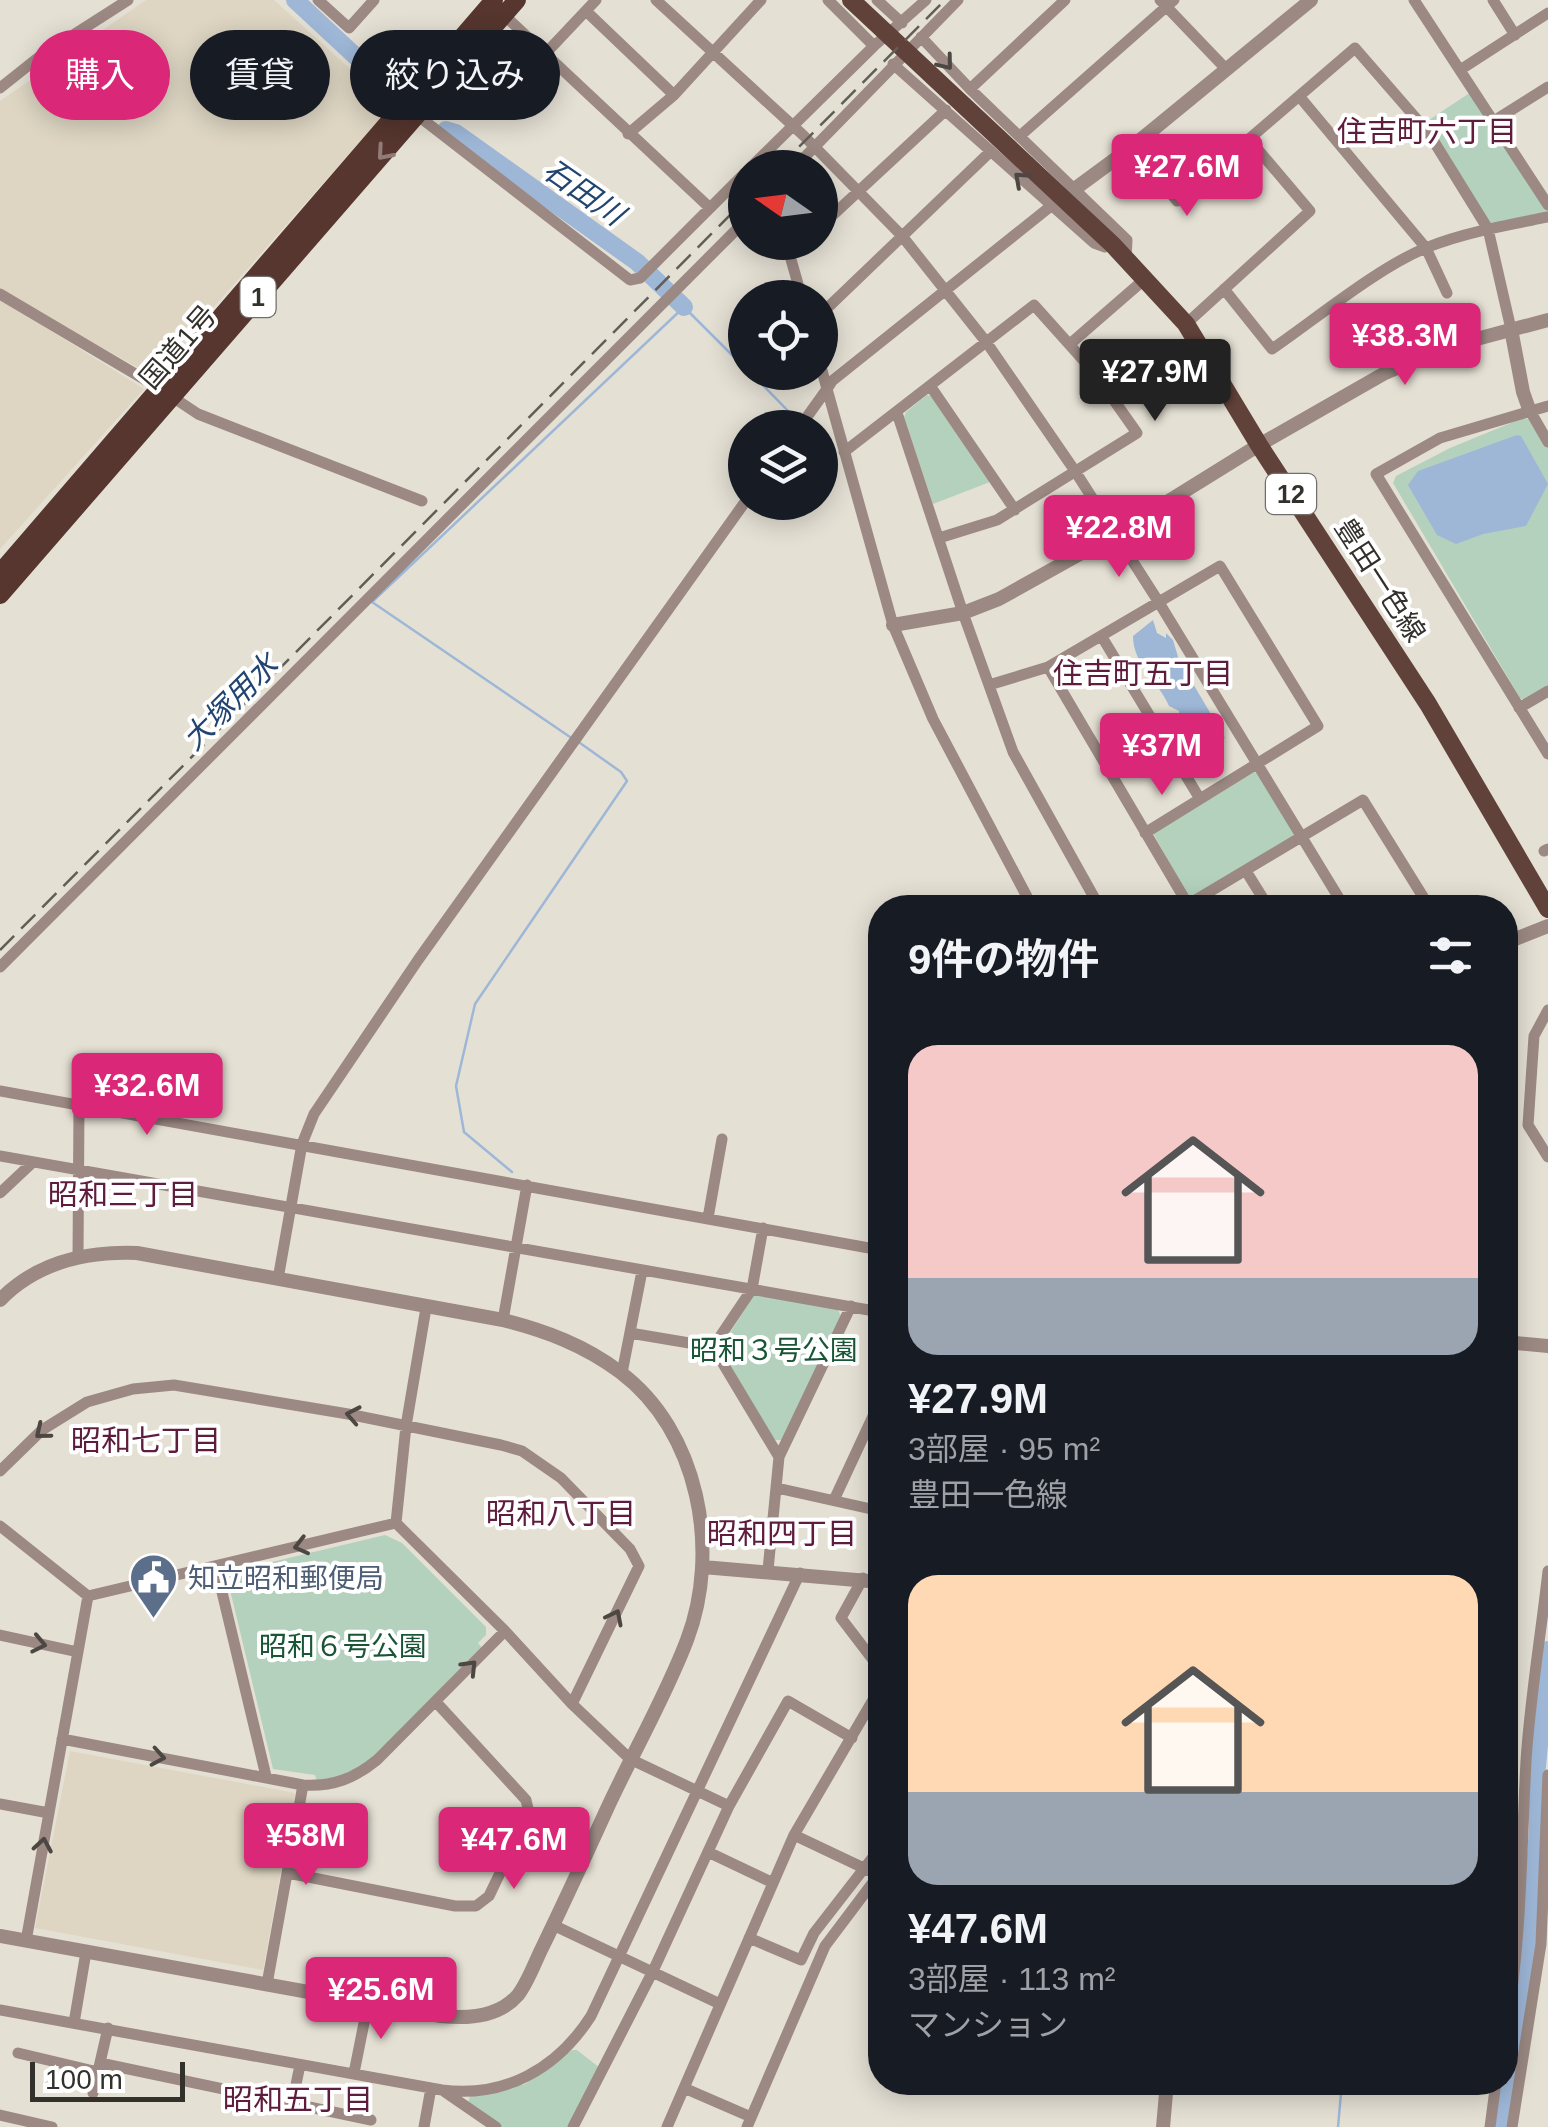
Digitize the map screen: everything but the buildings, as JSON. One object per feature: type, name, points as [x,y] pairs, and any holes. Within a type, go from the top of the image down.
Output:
[{"type":"highway","name":"国道1号","points":[[0,595],[165,392],[499,8],[517,0]]},
{"type":"highway","name":"国道1号","points":[[482,30],[499,8]]},
{"type":"highway","name":"国道1号","points":[[0,573],[412,120]]},
{"type":"main road","name":"豊田一色線","points":[[851,0],[1120,252],[1186,324],[1259,445],[1428,704],[1548,909]]},
{"type":"street","points":[[0,88],[39,57],[128,0]]},
{"type":"street","points":[[318,0],[349,28],[374,0]]},
{"type":"street","points":[[560,39],[596,0]]},
{"type":"street","points":[[656,0],[814,147],[902,236],[946,290],[1075,471],[1337,895]]},
{"type":"street","points":[[828,0],[874,46]]},
{"type":"street","points":[[877,0],[902,22]]},
{"type":"street","points":[[770,150],[926,0]]},
{"type":"street","points":[[811,150],[958,0]]},
{"type":"street","points":[[970,90],[1065,0]]},
{"type":"street","points":[[1076,188],[1311,0]]},
{"type":"street","points":[[1414,0],[1548,205]]},
{"type":"street","points":[[1493,0],[1515,35]]},
{"type":"street","points":[[628,134],[674,94],[756,2]]},
{"type":"street","points":[[1021,136],[1167,2],[1227,70]]},
{"type":"street","points":[[499,8],[522,30]]},
{"type":"street","points":[[587,12],[674,94]]},
{"type":"street","points":[[1460,70],[1548,13]]},
{"type":"street","points":[[894,64],[1094,243],[1120,252],[1127,240],[970,90],[921,37]]},
{"type":"street","points":[[1133,146],[1177,201],[1355,48],[1428,132],[1488,229],[1522,392],[1548,442]]},
{"type":"street","points":[[560,67],[710,208]]},
{"type":"street","points":[[1494,121],[1548,88]]},
{"type":"street","points":[[1298,96],[1426,248],[1447,293]]},
{"type":"street","points":[[838,210],[946,110]]},
{"type":"street","points":[[423,120],[630,280],[640,278],[728,190]]},
{"type":"street","points":[[1186,324],[1310,211],[1249,139]]},
{"type":"street","points":[[838,297],[991,152]]},
{"type":"street","points":[[838,376],[1051,206]]},
{"type":"street","points":[[1224,289],[1272,349],[1426,248],[1488,229],[1548,217]]},
{"type":"street","points":[[0,968],[728,238]]},
{"type":"street","points":[[1070,344],[1146,278]]},
{"type":"street","points":[[0,294],[198,414],[422,501]]},
{"type":"street","points":[[844,452],[1034,305],[1070,344],[1137,433],[1015,510],[939,538]]},
{"type":"street","points":[[893,626],[963,613],[1025,586],[1385,373],[1443,348],[1548,320]]},
{"type":"street","points":[[931,387],[1015,510]]},
{"type":"street","points":[[812,410],[827,390]]},
{"type":"street","points":[[827,390],[893,626],[933,720],[1025,895]]},
{"type":"street","points":[[1548,406],[1440,438],[1376,474],[1548,754]]},
{"type":"street","points":[[897,413],[1013,752],[1093,895]]},
{"type":"street","points":[[278,1279],[302,1144],[314,1114],[418,960],[732,520]]},
{"type":"street","points":[[989,685],[1048,667],[1220,566],[1318,726],[1145,833]]},
{"type":"street","points":[[1102,637],[1200,799]]},
{"type":"street","points":[[1048,667],[1183,895]]},
{"type":"street","points":[[1519,708],[1548,691]]},
{"type":"street","points":[[1208,895],[1363,800],[1422,895]]},
{"type":"street","points":[[1246,871],[1261,895]]},
{"type":"street","points":[[1518,937],[1548,926]]},
{"type":"street","points":[[1548,1010],[1534,1036],[1528,1125],[1548,1157]]},
{"type":"street","points":[[0,1090],[868,1248]]},
{"type":"street","points":[[78,1105],[78,1257]]},
{"type":"street","points":[[708,1218],[722,1139]]},
{"type":"street","points":[[0,1156],[868,1310]]},
{"type":"street","points":[[0,1192],[33,1162]]},
{"type":"street","points":[[503,1320],[528,1185]]},
{"type":"street","points":[[713,1346],[752,1289],[763,1228]]},
{"type":"street","points":[[0,1300],[43,1266],[108,1252],[137,1253],[503,1320],[552,1333],[622,1373],[660,1416],[677,1443],[691,1480],[702,1520],[703,1567],[688,1639],[553,1925],[517,1996],[492,2012],[469,2019],[0,1936]]},
{"type":"street","points":[[622,1373],[642,1271]]},
{"type":"street","points":[[768,1570],[779,1457],[851,1306]]},
{"type":"street","points":[[396,1523],[406,1426],[426,1308]]},
{"type":"street","points":[[630,1333],[713,1346]]},
{"type":"street","points":[[1518,1343],[1548,1346]]},
{"type":"street","points":[[713,1346],[779,1457]]},
{"type":"street","points":[[0,1471],[42,1430],[69,1412],[107,1396],[155,1386],[204,1388],[522,1452],[561,1478],[636,1556],[639,1566],[572,1704]]},
{"type":"street","points":[[834,1500],[868,1427]]},
{"type":"street","points":[[777,1488],[868,1508]]},
{"type":"street","points":[[88,1596],[396,1523]]},
{"type":"street","points":[[396,1523],[630,1759],[729,1806]]},
{"type":"street","points":[[0,1526],[88,1596]]},
{"type":"street","points":[[216,1566],[266,1776]]},
{"type":"street","points":[[703,1567],[868,1579]]},
{"type":"street","points":[[1518,1940],[1526,1758],[1548,1571]]},
{"type":"street","points":[[0,2010],[437,2088],[498,2087],[524,2080],[561,2055],[591,2016],[800,1573]]},
{"type":"street","points":[[864,1578],[840,1618],[868,1653]]},
{"type":"street","points":[[26,1941],[88,1596]]},
{"type":"street","points":[[62,1739],[303,1785],[335,1784],[359,1774],[505,1631]]},
{"type":"street","points":[[0,1635],[78,1652]]},
{"type":"street","points":[[573,2127],[653,1971],[729,1806],[788,1701],[852,1738]]},
{"type":"street","points":[[288,1874],[454,1906],[476,1906],[489,1896],[529,1813],[526,1800],[436,1702]]},
{"type":"street","points":[[667,2127],[794,1835],[868,1709]]},
{"type":"street","points":[[1518,2089],[1541,1944],[1548,1775]]},
{"type":"street","points":[[267,1984],[303,1785]]},
{"type":"street","points":[[0,1804],[48,1813]]},
{"type":"street","points":[[794,1835],[866,1866]]},
{"type":"street","points":[[708,1852],[772,1882]]},
{"type":"street","points":[[750,1938],[801,1960],[814,1932],[868,1863]]},
{"type":"street","points":[[684,2088],[749,2122],[825,1946],[868,1889]]},
{"type":"street","points":[[553,1925],[720,2004]]},
{"type":"street","points":[[74,2023],[86,1952]]},
{"type":"street","points":[[354,2073],[368,2002]]},
{"type":"street","points":[[93,2093],[108,2028]]},
{"type":"street","points":[[18,2053],[371,2120]]},
{"type":"street","points":[[292,2104],[300,2065]]},
{"type":"street","points":[[424,2127],[437,2088]]},
{"type":"street","points":[[437,2088],[496,2127]]},
{"type":"street","points":[[1163,2127],[1166,2095]]},
{"type":"street","points":[[1490,2127],[1494,2095]]},
{"type":"street","points":[[1512,2127],[1517,2095]]},
{"type":"street","points":[[2,2119],[52,2127]]},
{"type":"shaded area","points":[[146,0],[274,0],[307,30],[190,30],[190,120],[330,120],[330,51],[350,69],[350,120],[379,120],[153,376],[0,291],[0,101],[30,80],[30,120],[170,120],[170,30],[103,30]]},
{"type":"shaded area","points":[[0,299],[144,389],[0,549]]},
{"type":"shaded area","points":[[70,1751],[295,1793],[263,1970],[35,1928]]},
{"type":"green space","points":[[1471,92],[1548,214],[1489,225],[1426,122]]},
{"type":"green space","points":[[927,395],[990,482],[933,504],[904,417]]},
{"type":"green space","points":[[1523,418],[1531,419],[1548,448],[1548,685],[1524,700],[1393,483],[1396,476],[1450,448]]},
{"type":"green space","points":[[1254,772],[1259,774],[1294,832],[1293,837],[1195,895],[1187,895],[1153,833]]},
{"type":"green space","name":"昭和３号公園","points":[[754,1295],[837,1308],[841,1316],[783,1440],[774,1440],[719,1350]]},
{"type":"green space","name":"昭和６号公園","points":[[385,1535],[402,1543],[486,1627],[486,1635],[478,1643],[483,1649],[376,1756],[355,1772],[317,1782],[315,1775],[273,1769],[226,1573]]},
{"type":"green space","points":[[572,2050],[600,2068],[569,2127],[502,2127],[468,2103],[470,2096],[525,2084]]},
{"type":"water","points":[[1517,435],[1548,484],[1526,526],[1456,544],[1437,535],[1408,485],[1418,471]]},
{"type":"water","points":[[1153,620],[1157,633],[1166,638],[1166,633],[1173,640],[1179,660],[1225,738],[1196,753],[1183,734],[1179,711],[1169,706],[1137,656],[1133,636]]},
{"type":"waterway","name":"石田川","points":[[295,0],[350,51]]},
{"type":"waterway","name":"石田川","points":[[446,130],[456,133],[637,262],[684,307]]},
{"type":"waterway","points":[[573,739],[372,602],[684,307],[728,351]]},
{"type":"waterway","points":[[768,390],[787,410]]},
{"type":"waterway","points":[[512,1172],[464,1132],[456,1086],[475,1004],[627,781],[621,772],[580,743]]},
{"type":"waterway","points":[[1518,2022],[1532,1909],[1538,1829],[1535,1787],[1548,1650]]},
{"type":"waterway","points":[[1338,2127],[1341,2095]]},
{"type":"waterway","points":[[1502,2127],[1507,2095]]},
{"type":"railway","points":[[796,150],[945,0]]},
{"type":"railway","points":[[0,950],[728,217]]},
{"type":"place","name":"知立昭和郵便局","points":[[153,1620]]},
{"type":"district","name":"住吉町六丁目","points":[[1427,131]]},
{"type":"district","name":"住吉町五丁目","points":[[1143,673]]},
{"type":"district","name":"昭和三丁目","points":[[123,1194]]},
{"type":"district","name":"昭和七丁目","points":[[146,1440]]},
{"type":"district","name":"昭和八丁目","points":[[561,1513]]},
{"type":"district","name":"昭和四丁目","points":[[782,1533]]},
{"type":"district","name":"昭和五丁目","points":[[298,2099]]},
{"type":"water label","name":"大塚用水","points":[[230,702]]}]
